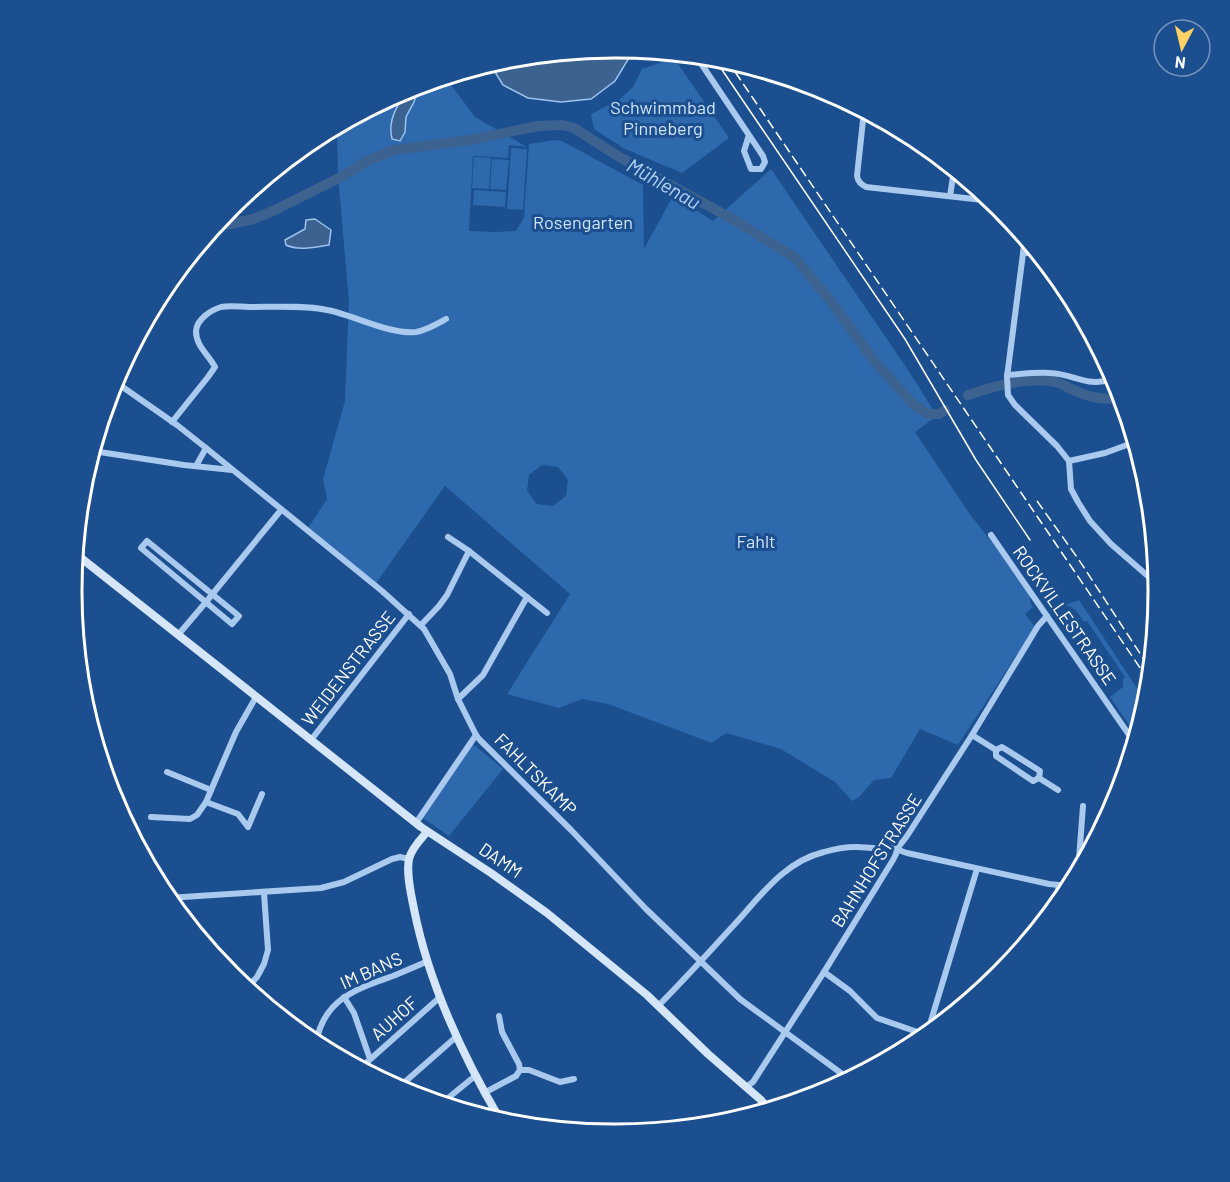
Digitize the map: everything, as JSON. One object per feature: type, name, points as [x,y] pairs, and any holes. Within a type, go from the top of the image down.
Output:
[{"type":"main road","name":"DAMM","points":[[84,560],[427,832],[547,913],[658,1006],[761,1102]]},
{"type":"main road","points":[[427,832],[409,859],[410,890],[416,919],[439,998],[475,1076],[494,1109]]},
{"type":"street","points":[[703,66],[749,135],[763,156],[765,162],[761,169],[751,169],[744,151],[749,135]]},
{"type":"street","points":[[863,120],[857,177],[861,184],[866,187],[975,199]]},
{"type":"street","points":[[950,196],[952,180]]},
{"type":"street","points":[[1023,253],[1007,376],[1008,395],[1020,412],[1057,446],[1069,461],[1071,489],[1090,521],[1111,544],[1147,575]]},
{"type":"street","points":[[172,422],[215,367],[200,346],[196,327],[204,315],[222,307],[325,309],[380,326],[416,332],[446,319]]},
{"type":"street","points":[[1007,376],[1051,373],[1085,382],[1104,380]]},
{"type":"street","name":"FAHLTSKAMP","points":[[123,387],[206,448],[421,625],[450,674],[458,699],[476,735],[646,909],[740,999],[841,1073]]},
{"type":"street","points":[[1069,461],[1105,453],[1127,445]]},
{"type":"street","points":[[196,466],[206,448]]},
{"type":"street","points":[[101,452],[232,470]]},
{"type":"street","points":[[178,635],[281,510]]},
{"type":"street","name":"ROCKVILLESTRASSE","points":[[991,535],[1128,733]]},
{"type":"street","points":[[448,537],[547,613]]},
{"type":"street","points":[[147,541],[239,616],[232,624],[206,602],[141,549],[147,541]]},
{"type":"street","points":[[421,625],[447,595],[469,551]]},
{"type":"street","points":[[458,699],[483,675],[527,597]]},
{"type":"street","name":"WEIDENSTRASSE","points":[[311,740],[409,614]]},
{"type":"street","name":"BAHNHOFSTRASSE","points":[[746,1087],[753,1082],[824,972],[893,860],[897,846],[907,836],[1038,626],[1047,616]]},
{"type":"street","points":[[151,817],[190,819],[196,815],[206,802],[236,732],[256,697]]},
{"type":"street","points":[[416,823],[476,735]]},
{"type":"street","points":[[972,735],[996,750]]},
{"type":"street","points":[[996,750],[1002,747],[1040,771],[1039,778]]},
{"type":"street","points":[[996,750],[996,756],[1014,769],[1033,781],[1039,778]]},
{"type":"street","points":[[167,772],[211,790]]},
{"type":"street","points":[[1039,778],[1059,790]]},
{"type":"street","points":[[206,802],[238,814],[248,827],[262,794]]},
{"type":"street","points":[[1080,851],[1083,806]]},
{"type":"street","points":[[658,1006],[777,878],[792,866],[822,852],[839,848],[897,846],[901,851],[907,853],[1059,886]]},
{"type":"street","points":[[180,897],[333,886],[392,859],[400,857],[409,859]]},
{"type":"street","points":[[932,1018],[977,869]]},
{"type":"street","points":[[253,981],[264,964],[268,950],[264,892]]},
{"type":"street","name":"IM BANS","points":[[319,1034],[321,1024],[344,997],[361,987],[428,961]]},
{"type":"street","points":[[824,972],[850,991],[877,1018],[916,1030]]},
{"type":"street","name":"AUHOF","points":[[344,997],[354,1013],[370,1059]]},
{"type":"street","name":"AUHOF","points":[[367,1062],[439,998]]},
{"type":"street","points":[[484,1093],[516,1076],[520,1070],[502,1032],[499,1016]]},
{"type":"street","points":[[406,1081],[456,1037]]},
{"type":"street","points":[[520,1070],[529,1070],[560,1082],[574,1079]]},
{"type":"street","points":[[450,1097],[475,1076]]},
{"type":"green space","name":"Schwimmbad Pinneberg","points":[[665,61],[677,62],[729,138],[682,173],[625,149],[594,129],[591,114],[620,99],[633,87],[642,69]]},
{"type":"green space","name":"Fahlt","points":[[451,85],[475,117],[527,147],[509,145],[508,158],[473,156],[469,231],[516,231],[524,217],[529,144],[562,141],[643,185],[644,249],[673,196],[713,221],[771,169],[937,416],[915,432],[969,513],[1030,592],[1030,602],[1033,607],[1025,614],[1035,627],[958,745],[920,729],[891,778],[874,780],[859,797],[852,801],[835,782],[781,749],[726,733],[712,743],[608,704],[582,699],[559,708],[507,694],[570,594],[445,486],[376,583],[308,528],[327,499],[323,479],[345,401],[349,302],[338,176],[337,137],[398,105],[394,110],[392,139],[400,140],[405,132],[406,117],[414,102],[413,98]],"holes":[[[542,465],[558,467],[568,480],[566,496],[553,506],[537,504],[527,491],[529,475]]]},
{"type":"green space","points":[[511,148],[527,149],[523,210],[507,209]]},
{"type":"green space","points":[[474,157],[491,158],[489,189],[472,188]]},
{"type":"green space","points":[[492,159],[509,160],[506,190],[490,189]]},
{"type":"green space","points":[[474,190],[506,192],[505,207],[473,205]]},
{"type":"green space","points":[[1079,600],[1138,690],[1130,726],[1110,697],[1123,687],[1125,677],[1087,621],[1084,622],[1076,610],[1065,605]]},
{"type":"green space","points":[[473,744],[503,769],[449,836],[423,818]]},
{"type":"shaded area","points":[[628,59],[615,81],[591,99],[561,102],[528,98],[503,85],[495,73],[545,63]]},
{"type":"shaded area","points":[[416,97],[406,117],[405,132],[400,141],[392,139],[391,132],[392,118],[397,106]]},
{"type":"shaded area","points":[[315,219],[331,230],[329,245],[301,248],[286,245],[285,240],[305,229],[306,220]]},
{"type":"waterway","name":"Mühlenau","points":[[229,224],[253,219],[273,211],[341,177],[367,161],[394,150],[470,140],[538,126],[563,125],[574,128],[616,155],[734,220],[794,257],[829,299],[876,363],[914,405],[928,414],[939,414],[945,410]]},
{"type":"waterway","name":"Mühlenau","points":[[968,395],[1001,385],[1037,380],[1059,383],[1092,397],[1111,399]]},
{"type":"tram line","points":[[722,70],[905,339],[976,460],[1030,540]]},
{"type":"railway","points":[[736,73],[1141,670]]},
{"type":"railway","points":[[1037,501],[1143,658]]},
{"type":"park label","name":"Rosengarten","points":[[583,222]]}]
